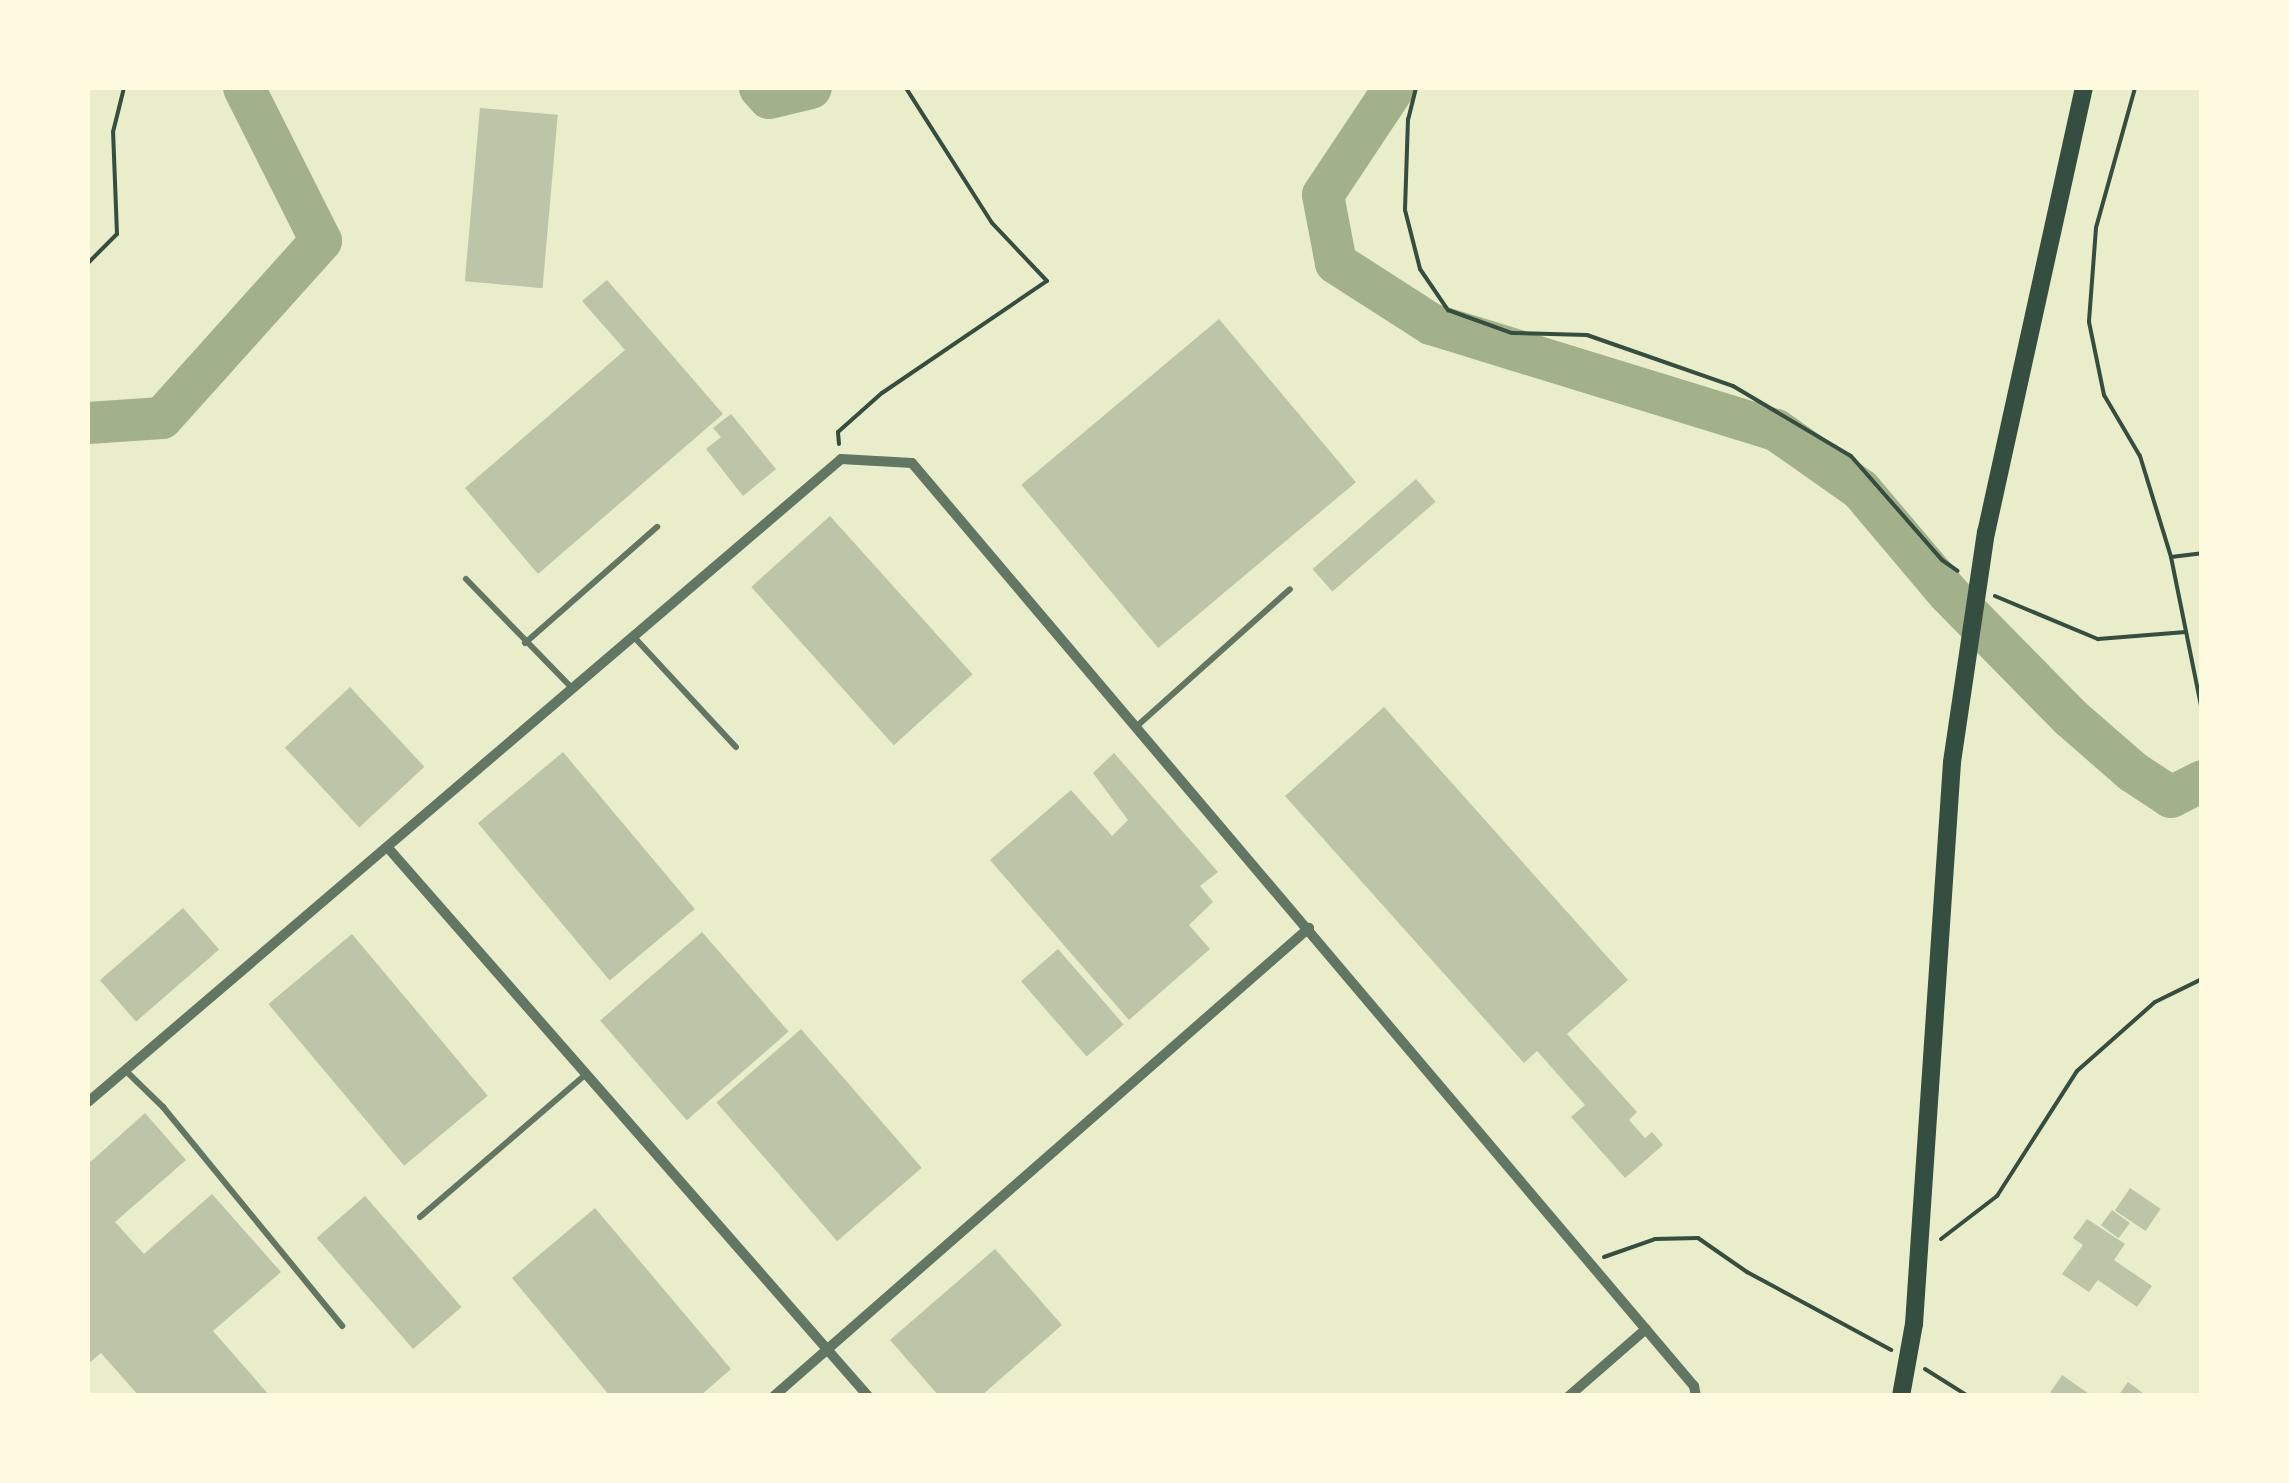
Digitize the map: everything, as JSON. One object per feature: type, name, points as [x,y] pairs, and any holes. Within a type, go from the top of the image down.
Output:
[{"type":"main road","points":[[1903,1392],[1918,1256],[1952,762],[1986,533],[2084,88]]},
{"type":"street","points":[[88,1102],[841,458],[912,463],[1590,1262],[1694,1386],[1696,1396]]},
{"type":"street","points":[[388,849],[868,1396]]},
{"type":"street","points":[[774,1396],[1308,928]]},
{"type":"street","points":[[1569,1396],[1646,1329]]},
{"type":"lane","points":[[525,643],[658,528]]},
{"type":"lane","points":[[466,579],[573,689]]},
{"type":"lane","points":[[1137,726],[1290,590]]},
{"type":"lane","points":[[634,637],[736,746]]},
{"type":"lane","points":[[125,1070],[163,1107],[342,1326]]},
{"type":"lane","points":[[420,1217],[585,1075]]},
{"type":"path","points":[[88,263],[117,234],[114,132],[124,88]]},
{"type":"path","points":[[841,458],[838,432],[882,393],[1046,282],[992,223],[906,88]]},
{"type":"path","points":[[1416,88],[1408,119],[1406,210],[1420,269],[1448,310],[1512,333],[1587,335],[1733,386],[1851,456],[1942,560],[1972,580]]},
{"type":"path","points":[[2134,88],[2096,228],[2089,322],[2104,395],[2140,456],[2171,557],[2202,710]]},
{"type":"path","points":[[2171,557],[2202,552]]},
{"type":"path","points":[[1988,590],[2098,639],[2186,632]]},
{"type":"path","points":[[1918,1256],[1997,1196],[2076,1071],[2156,1002],[2202,979]]},
{"type":"path","points":[[1590,1262],[1655,1239],[1698,1238],[1748,1272],[1968,1396]]},
{"type":"building","points":[[480,108],[558,115],[543,288],[465,281]]},
{"type":"building","points":[[607,280],[723,414],[538,574],[465,488],[625,350],[582,301]]},
{"type":"building","points":[[1219,319],[1356,482],[1158,648],[1021,485]]},
{"type":"building","points":[[731,414],[776,469],[743,496],[706,449],[721,437],[713,428]]},
{"type":"building","points":[[1416,479],[1436,502],[1332,592],[1313,569]]},
{"type":"building","points":[[830,516],[973,674],[894,745],[751,587]]},
{"type":"building","points":[[350,687],[424,767],[359,827],[285,748]]},
{"type":"building","points":[[1384,707],[1628,980],[1567,1034],[1637,1112],[1629,1120],[1645,1138],[1652,1132],[1663,1145],[1625,1178],[1571,1117],[1585,1105],[1537,1051],[1524,1063],[1285,796]]},
{"type":"building","points":[[563,752],[695,909],[610,980],[478,823]]},
{"type":"building","points":[[1114,753],[1218,872],[1200,886],[1213,902],[1189,925],[1210,949],[1129,1020],[990,860],[1071,790],[1112,836],[1128,820],[1093,773]]},
{"type":"building","points":[[183,908],[219,950],[136,1022],[100,980]]},
{"type":"building","points":[[702,932],[789,1032],[687,1120],[600,1021]]},
{"type":"building","points":[[352,934],[488,1096],[404,1166],[269,1004]]},
{"type":"building","points":[[1058,949],[1124,1024],[1087,1057],[1021,981]]},
{"type":"building","points":[[801,1029],[922,1168],[837,1241],[716,1102]]},
{"type":"building","points":[[145,1113],[186,1160],[115,1222],[144,1254],[212,1194],[281,1272],[213,1331],[270,1396],[139,1396],[101,1353],[88,1364],[88,1164]]},
{"type":"building","points":[[2130,1188],[2161,1209],[2146,1231],[2115,1210]]},
{"type":"building","points":[[365,1196],[461,1307],[413,1349],[317,1238]]},
{"type":"building","points":[[595,1208],[731,1369],[700,1396],[610,1396],[512,1278]]},
{"type":"building","points":[[2112,1210],[2130,1223],[2119,1238],[2101,1225]]},
{"type":"building","points":[[2087,1219],[2125,1244],[2114,1260],[2152,1286],[2137,1307],[2098,1280],[2089,1292],[2062,1274],[2083,1245],[2073,1238]]},
{"type":"building","points":[[995,1249],[1062,1325],[981,1396],[939,1396],[890,1340]]},
{"type":"building","points":[[2062,1375],[2092,1396],[2048,1396]]},
{"type":"building","points":[[2128,1382],[2147,1396],[2118,1396]]},
{"type":"waterway","points":[[88,423],[162,418],[321,241],[244,88]]},
{"type":"waterway","points":[[760,88],[769,98],[811,88]]},
{"type":"waterway","points":[[1394,88],[1323,195],[1336,263],[1431,324],[1776,430],[1861,490],[1948,593],[2071,718],[2133,772],[2171,797],[2202,781]]}]
